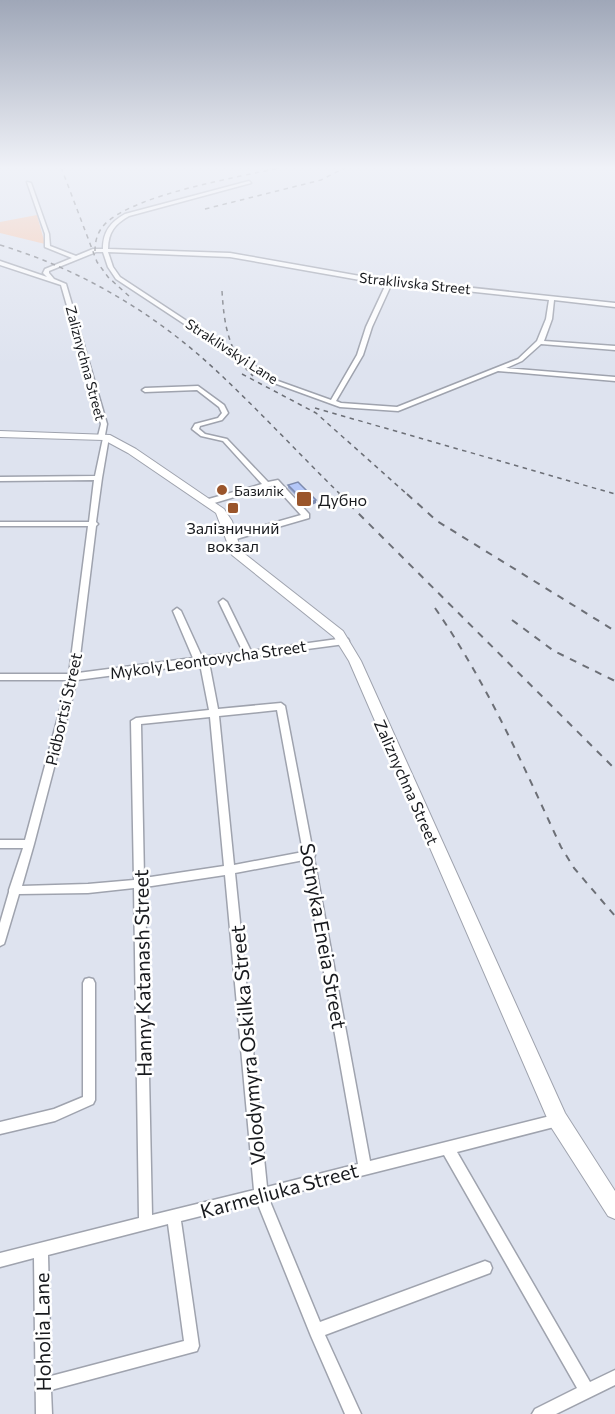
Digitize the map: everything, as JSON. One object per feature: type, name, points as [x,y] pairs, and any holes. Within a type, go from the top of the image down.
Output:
[{"type":"main road","points":[[0,434],[104,436]]},
{"type":"main road","name":"Zaliznychna Street","points":[[104,436],[132,451],[208,502],[225,517],[234,549],[246,561],[331,627],[345,641],[558,1120],[615,1209]]},
{"type":"street","points":[[47,233],[48,247],[74,257]]},
{"type":"street","points":[[106,250],[110,233]]},
{"type":"street","name":"Straklivskyi Lane","points":[[106,250],[109,269],[124,282],[276,382],[332,403],[398,410],[520,360],[540,342]]},
{"type":"street","name":"Straklivska Street","points":[[52,279],[46,273],[47,270],[91,251],[230,255],[321,272],[390,281],[615,305]]},
{"type":"street","points":[[0,263],[33,276],[52,279]]},
{"type":"street","name":"Zaliznychna Street","points":[[52,279],[63,284],[66,289],[104,424],[104,436]]},
{"type":"street","points":[[332,403],[360,355],[369,327],[390,281]]},
{"type":"street","points":[[552,298],[549,319],[540,342],[615,348]]},
{"type":"street","points":[[496,369],[615,379]]},
{"type":"street","points":[[145,390],[191,387],[201,389],[222,406],[225,413],[220,419],[197,425],[195,429],[203,435],[225,440],[266,484]]},
{"type":"street","name":"Pidbortsi Street","points":[[0,941],[29,844],[73,677],[104,436]]},
{"type":"street","points":[[0,479],[98,478]]},
{"type":"street","points":[[208,502],[275,482],[306,516],[230,538]]},
{"type":"street","points":[[0,524],[94,524]]},
{"type":"street","points":[[223,602],[248,653]]},
{"type":"street","name":"Volodymyra Oskilka Street","points":[[177,611],[202,660],[214,713],[261,1196],[316,1331],[353,1414]]},
{"type":"street","name":"Mykoly Leontovycha Street","points":[[0,677],[73,677],[345,641]]},
{"type":"street","name":"Sotnyka Eneia Street","points":[[214,713],[280,706],[310,855],[365,1167]]},
{"type":"street","name":"Hanny Katanash Street","points":[[146,1224],[141,881],[136,721],[214,713]]},
{"type":"street","points":[[0,844],[29,844]]},
{"type":"street","points":[[14,890],[63,891],[230,870],[310,855]]},
{"type":"street","points":[[0,1128],[55,1115],[89,1100],[89,983]]},
{"type":"street","name":"Karmeliuka Street","points":[[0,1260],[558,1120]]},
{"type":"street","points":[[447,1147],[587,1391]]},
{"type":"street","points":[[43,1385],[192,1346],[174,1217]]},
{"type":"street","name":"Hoholia Lane","points":[[41,1250],[44,1414]]},
{"type":"street","points":[[316,1331],[485,1268]]},
{"type":"street","points":[[540,1414],[615,1377]]},
{"type":"shaded area","points":[[0,233],[42,233],[45,244]]},
{"type":"building","points":[[298,482],[316,500],[307,504],[288,485]]},
{"type":"railway","points":[[86,233],[97,262],[108,277],[130,297]]},
{"type":"railway","points":[[95,251],[99,233]]},
{"type":"railway","points":[[0,245],[84,278],[137,308],[161,325],[225,379],[341,495]]},
{"type":"railway","points":[[222,291],[229,337],[238,357],[253,376]]},
{"type":"railway","points":[[242,374],[316,413],[408,495]]},
{"type":"railway","points":[[315,408],[615,494]]},
{"type":"railway","points":[[339,494],[615,769]]},
{"type":"railway","points":[[407,494],[437,521],[615,631]]},
{"type":"railway","points":[[435,608],[488,695],[561,847],[574,868],[615,916]]},
{"type":"railway","points":[[512,620],[554,651],[615,681]]},
{"type":"place","name":"Базилік","points":[[222,490]]},
{"type":"place","name":"Дубно","points":[[304,499]]},
{"type":"place","name":"Залізничний вокзал","points":[[233,508]]}]
